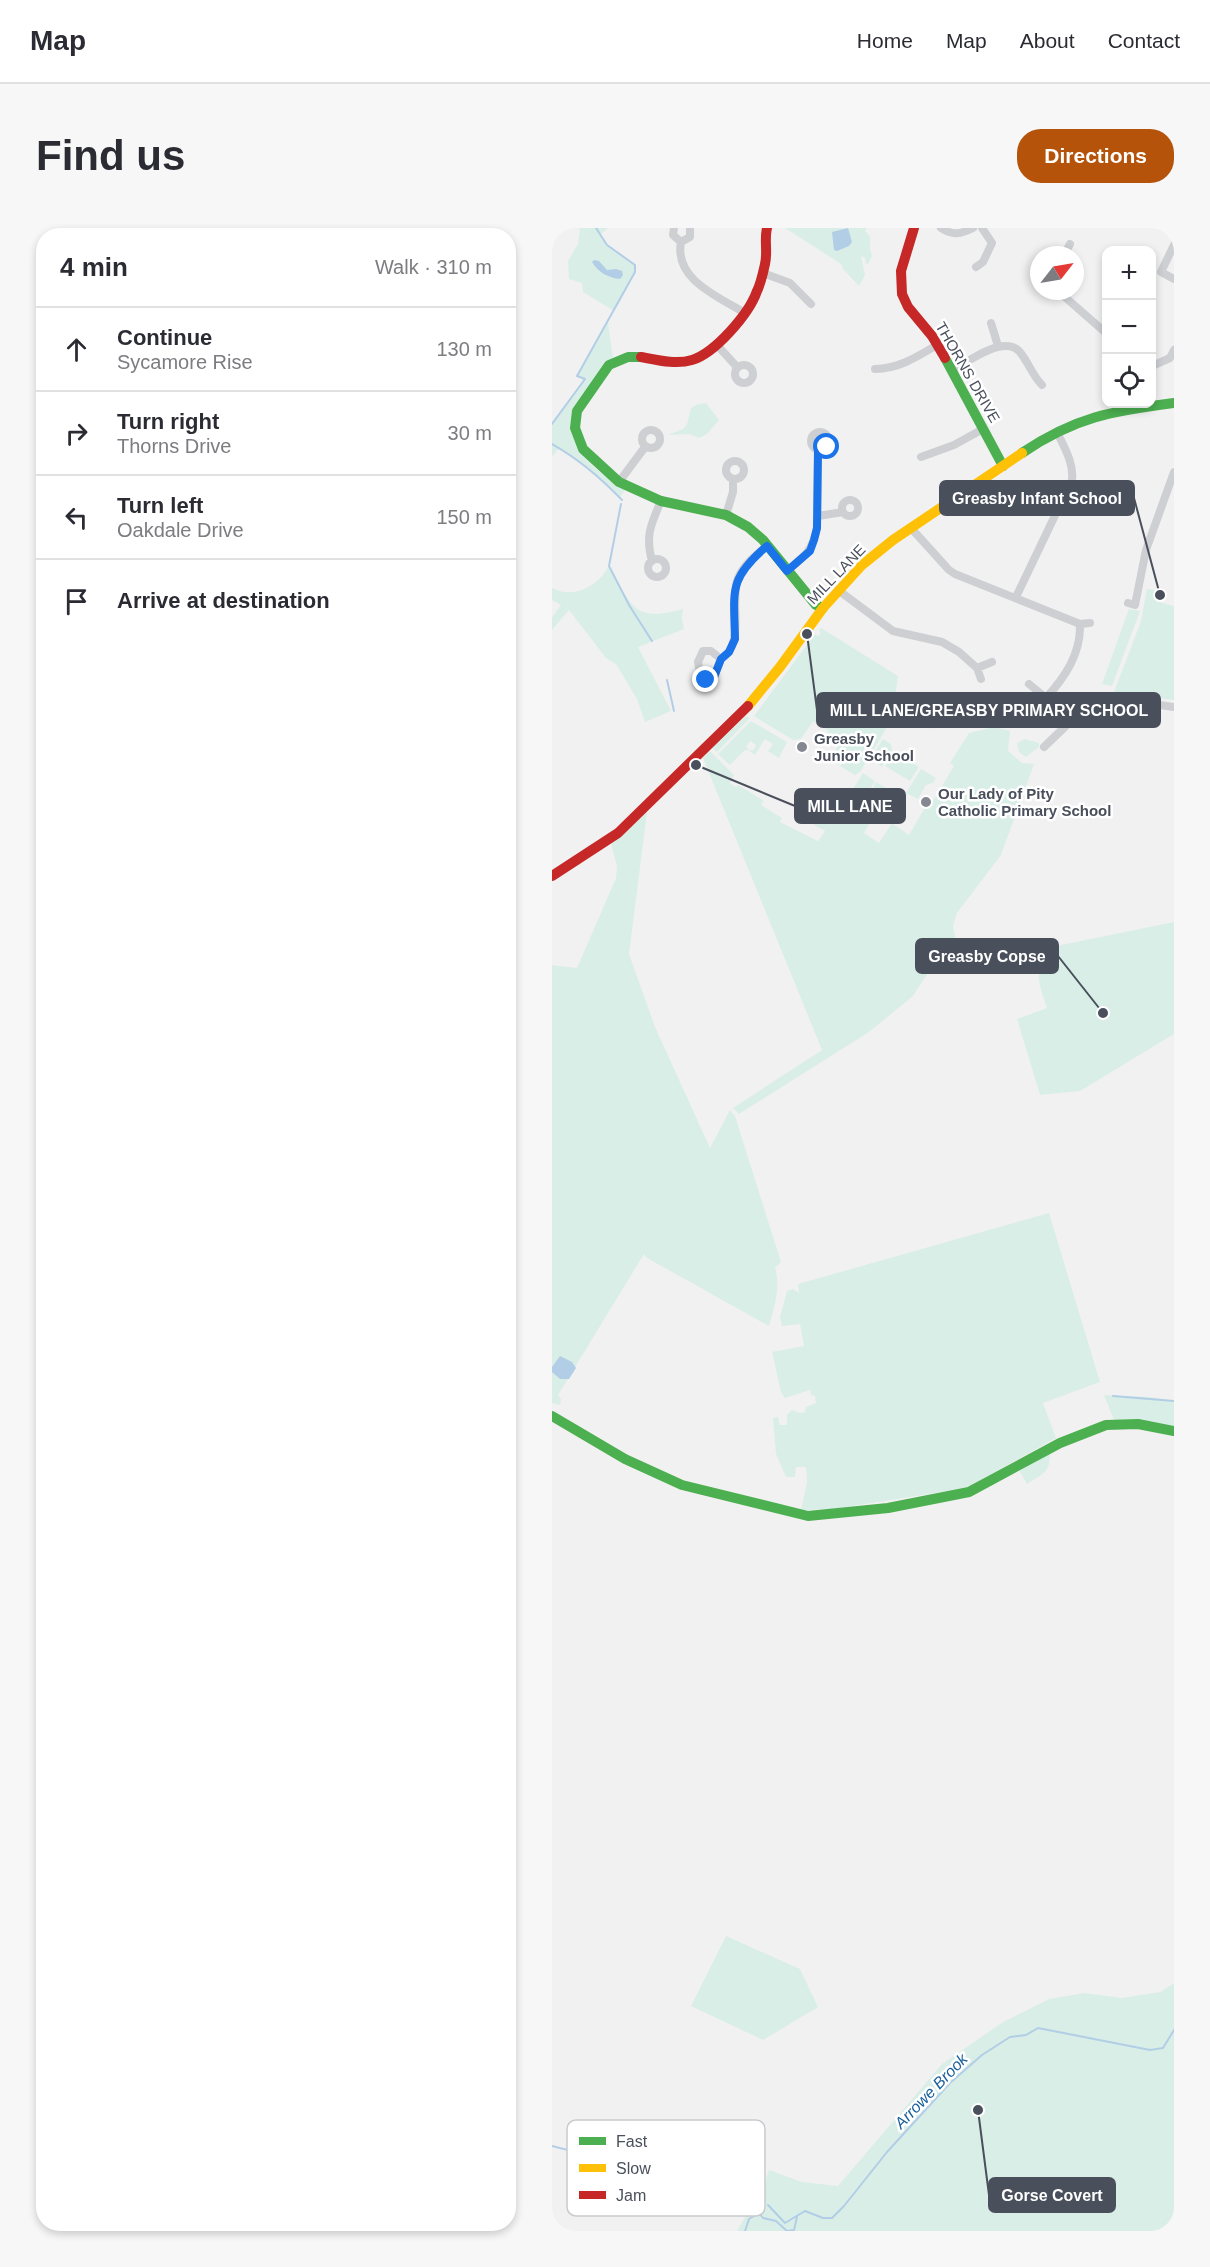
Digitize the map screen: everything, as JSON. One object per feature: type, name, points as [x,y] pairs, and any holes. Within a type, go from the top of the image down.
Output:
[{"type":"street","points":[[674,228],[673,235],[681,242],[681,258],[690,276],[706,290],[743,312]]},
{"type":"street","points":[[681,242],[690,237],[690,228]]},
{"type":"street","points":[[766,228],[764,238],[766,261],[757,293],[732,329],[717,345],[705,355],[690,361],[671,362],[627,357],[609,365],[577,411],[575,428],[583,449],[619,482],[661,501],[726,515],[747,527],[767,546],[816,605],[822,608]]},
{"type":"street","name":"THORNS DRIVE","points":[[914,228],[912,241],[899,273],[902,296],[937,345],[1003,466]]},
{"type":"street","points":[[941,228],[952,234],[958,234],[973,228]]},
{"type":"street","points":[[976,267],[983,262],[992,243],[991,237],[982,228]]},
{"type":"street","points":[[1156,280],[1174,245]]},
{"type":"street","points":[[1161,272],[1174,279]]},
{"type":"street","points":[[764,273],[789,282],[811,304]]},
{"type":"street","points":[[1068,300],[1102,329]]},
{"type":"street","points":[[991,323],[998,346]]},
{"type":"street","points":[[717,345],[737,367]]},
{"type":"street","points":[[875,369],[886,369],[912,360],[937,345]]},
{"type":"street","points":[[952,371],[998,346],[1010,345],[1016,348],[1042,386]]},
{"type":"street","points":[[1156,364],[1172,358],[1174,350]]},
{"type":"street","name":"MILL LANE","points":[[1156,405],[1174,404]]},
{"type":"street","name":"MILL LANE","points":[[552,876],[618,833],[747,707],[780,667],[822,608],[862,565],[910,528],[1057,432],[1105,413],[1128,408]]},
{"type":"street","points":[[921,457],[954,445],[982,429]]},
{"type":"street","points":[[1016,597],[1072,480],[1073,472],[1069,458],[1057,432]]},
{"type":"street","points":[[619,482],[645,447]]},
{"type":"street","points":[[787,571],[810,551],[817,528],[818,450]]},
{"type":"street","points":[[1128,603],[1135,605],[1146,550],[1174,472]]},
{"type":"street","points":[[726,515],[733,492],[733,479]]},
{"type":"street","points":[[652,561],[648,539],[661,501]]},
{"type":"street","points":[[818,516],[843,512]]},
{"type":"street","points":[[910,528],[949,570],[1080,624],[1090,623]]},
{"type":"street","points":[[721,659],[729,652],[735,639],[734,596],[739,576],[748,562],[767,546]]},
{"type":"street","points":[[838,590],[893,631],[942,642],[959,652],[977,668],[981,679]]},
{"type":"street","points":[[1029,684],[1046,698],[1063,679],[1078,649],[1080,624]]},
{"type":"street","points":[[977,668],[992,662]]},
{"type":"street","points":[[1044,747],[1097,696],[1174,707]]},
{"type":"street","points":[[552,1416],[625,1459],[682,1485],[808,1516],[888,1508],[969,1492],[1060,1443],[1106,1425],[1138,1424],[1174,1431]]},
{"type":"green space","points":[[580,228],[608,228],[601,234],[607,245],[635,265],[635,272],[614,311],[583,292],[582,283],[569,279],[568,261],[578,244]]},
{"type":"green space","points":[[785,228],[867,228],[865,231],[870,237],[872,256],[866,264],[865,258],[861,256],[865,275],[859,286],[841,264]]},
{"type":"green space","points":[[608,322],[613,359],[570,428],[578,448],[591,464],[625,490],[620,497],[568,453],[559,448],[552,457],[552,424],[584,379],[577,376]]},
{"type":"green space","points":[[706,403],[719,420],[707,434],[699,438],[689,434],[668,435],[685,427],[691,408]]},
{"type":"green space","points":[[609,566],[629,600],[643,612],[653,614],[683,609],[684,629],[638,647],[671,711],[645,722],[637,699],[616,664],[606,658],[569,610],[552,630],[552,617],[561,605],[552,600],[552,588],[568,592],[584,589],[598,580]]},
{"type":"green space","points":[[1147,589],[1154,590],[1162,603],[1174,606],[1174,700],[1114,692],[1141,621]]},
{"type":"green space","points":[[1129,609],[1140,611],[1112,686],[1102,684]]},
{"type":"green space","points":[[821,628],[898,676],[892,719],[860,772],[855,775],[840,766],[842,763],[845,764],[848,758],[842,754],[838,760],[839,765],[830,760],[838,746],[825,738],[829,731],[813,721],[801,739],[793,740],[754,716],[815,634],[818,636],[821,633],[819,631]]},
{"type":"green space","points":[[924,693],[947,706],[941,717],[918,704]]},
{"type":"green space","points":[[916,705],[940,719],[934,729],[910,715]]},
{"type":"green space","points":[[975,709],[990,710],[995,722],[964,728]]},
{"type":"green space","points":[[746,716],[750,718],[717,752],[712,748]]},
{"type":"green space","points":[[751,721],[787,742],[779,758],[768,751],[773,744],[765,739],[755,755],[749,751],[753,750],[756,745],[750,741],[746,747],[749,749],[745,750],[730,765],[718,754]]},
{"type":"green space","points":[[994,727],[1010,731],[1008,751],[1022,763],[1034,764],[1001,855],[957,913],[953,926],[958,952],[954,955],[944,948],[913,996],[869,1032],[739,1114],[733,1108],[822,1050],[703,758],[710,751],[734,775],[730,783],[736,787],[738,785],[764,801],[761,805],[782,818],[780,822],[818,841],[825,831],[814,825],[820,815],[830,809],[838,813],[863,773],[875,781],[861,805],[870,823],[864,833],[879,843],[892,823],[909,835],[927,804],[930,806],[954,766],[950,763],[969,733]]},
{"type":"green space","points":[[883,739],[891,744],[892,750],[882,767],[871,759]]},
{"type":"green space","points":[[1025,739],[1039,743],[1039,747],[1026,757],[1019,752],[1017,743]]},
{"type":"green space","points":[[894,752],[919,767],[910,781],[885,766]]},
{"type":"green space","points":[[921,769],[936,778],[933,783],[926,785],[918,799],[906,793]]},
{"type":"green space","points":[[876,782],[888,789],[886,793],[897,800],[891,809],[881,802],[875,812],[863,805]]},
{"type":"green space","points":[[647,812],[629,954],[655,1027],[710,1148],[730,1110],[735,1116],[781,1262],[775,1268],[776,1297],[769,1326],[647,1258],[644,1254],[558,1395],[561,1399],[560,1405],[552,1403],[552,965],[577,968],[616,878],[617,866],[611,844]]},
{"type":"green space","points":[[1174,922],[1174,1034],[1080,1091],[1040,1095],[1017,1019],[1047,1008],[1039,980],[1039,972],[1045,959],[1061,945]]},
{"type":"green space","points":[[1049,1213],[1100,1382],[1043,1403],[1056,1438],[970,1486],[833,1509],[801,1510],[807,1482],[806,1467],[796,1467],[795,1477],[786,1477],[776,1454],[773,1418],[778,1417],[780,1425],[787,1425],[787,1415],[792,1410],[805,1412],[806,1407],[816,1403],[815,1396],[811,1395],[810,1390],[785,1398],[781,1392],[772,1352],[804,1346],[800,1324],[782,1326],[780,1317],[787,1291],[793,1289],[799,1293],[798,1284]]},
{"type":"green space","points":[[1104,1395],[1151,1397],[1174,1401],[1174,1427],[1142,1420],[1114,1420]]},
{"type":"green space","points":[[1050,1453],[1047,1469],[1027,1484],[1019,1470]]},
{"type":"green space","points":[[726,1936],[800,1969],[818,2007],[763,2040],[691,2006]]},
{"type":"green space","points":[[1174,1983],[1174,2231],[737,2231],[746,2216],[765,2216],[765,2182],[769,2170],[802,2182],[838,2186],[942,2064],[1003,2022],[1049,1999],[1084,1993],[1122,1998],[1160,1992]]},
{"type":"water","points":[[848,228],[852,242],[849,246],[834,250],[832,232]]},
{"type":"water","points":[[599,261],[607,270],[622,271],[623,275],[620,279],[607,276],[594,266],[592,262]]},
{"type":"water","points":[[560,1356],[572,1362],[576,1368],[569,1379],[560,1379],[552,1372],[552,1367]]},
{"type":"waterway","points":[[552,424],[585,379],[577,376],[635,272],[635,265],[607,245],[596,228]]},
{"type":"waterway","points":[[552,444],[589,469],[622,500]]},
{"type":"waterway","points":[[621,504],[609,566],[629,605],[652,641]]},
{"type":"waterway","points":[[667,680],[674,711]]},
{"type":"waterway","points":[[1113,1396],[1174,1401]]},
{"type":"waterway","name":"Arrowe Brook","points":[[768,2205],[785,2223],[805,2211],[823,2218],[832,2218],[887,2152],[950,2083],[982,2055],[1010,2037],[1026,2035],[1038,2028],[1150,2050],[1163,2048],[1174,2030]]},
{"type":"waterway","name":"Arrowe Brook","points":[[552,2146],[567,2150]]},
{"type":"waterway","points":[[745,2231],[749,2219],[754,2216]]},
{"type":"waterway","points":[[761,2216],[776,2221],[787,2231],[794,2230],[797,2217]]},
{"type":"traffic: fast","points":[[641,357],[628,357],[609,365],[577,411],[575,428],[583,449],[619,482],[661,501],[726,515],[748,527],[763,540],[816,605],[823,608]]},
{"type":"traffic: fast","points":[[945,358],[1003,466]]},
{"type":"traffic: fast","points":[[1022,453],[1077,423],[1132,409],[1174,403]]},
{"type":"traffic: fast","points":[[552,1416],[625,1459],[682,1485],[808,1516],[888,1508],[969,1492],[1060,1443],[1106,1425],[1138,1424],[1174,1431]]},
{"type":"traffic: slow","points":[[748,706],[823,608],[862,565],[893,540],[1022,453]]},
{"type":"traffic: jam","points":[[641,357],[673,362],[692,360],[711,350],[730,332],[747,310],[760,285],[766,260],[767,228]]},
{"type":"traffic: jam","points":[[914,228],[901,271],[902,294],[908,307],[932,336],[945,358]]},
{"type":"traffic: jam","points":[[552,876],[618,833],[748,706]]},
{"type":"place","name":"Greasby Infant School","points":[[1160,595]]},
{"type":"place","name":"MILL LANE/GREASBY PRIMARY SCHOOL","points":[[807,634]]},
{"type":"place","name":"Greasby Junior School","points":[[802,747]]},
{"type":"place","name":"MILL LANE","points":[[696,765]]},
{"type":"place","name":"Our Lady of Pity Catholic Primary School","points":[[926,802]]},
{"type":"place","name":"Greasby Copse","points":[[1103,1013]]},
{"type":"place","name":"Gorse Covert","points":[[978,2110]]},
{"type":"route","points":[[706,680],[714,677],[721,659],[729,652],[735,639],[734,596],[739,576],[748,562],[767,546],[787,571],[810,551],[818,516],[816,501],[818,450],[827,447]]}]
